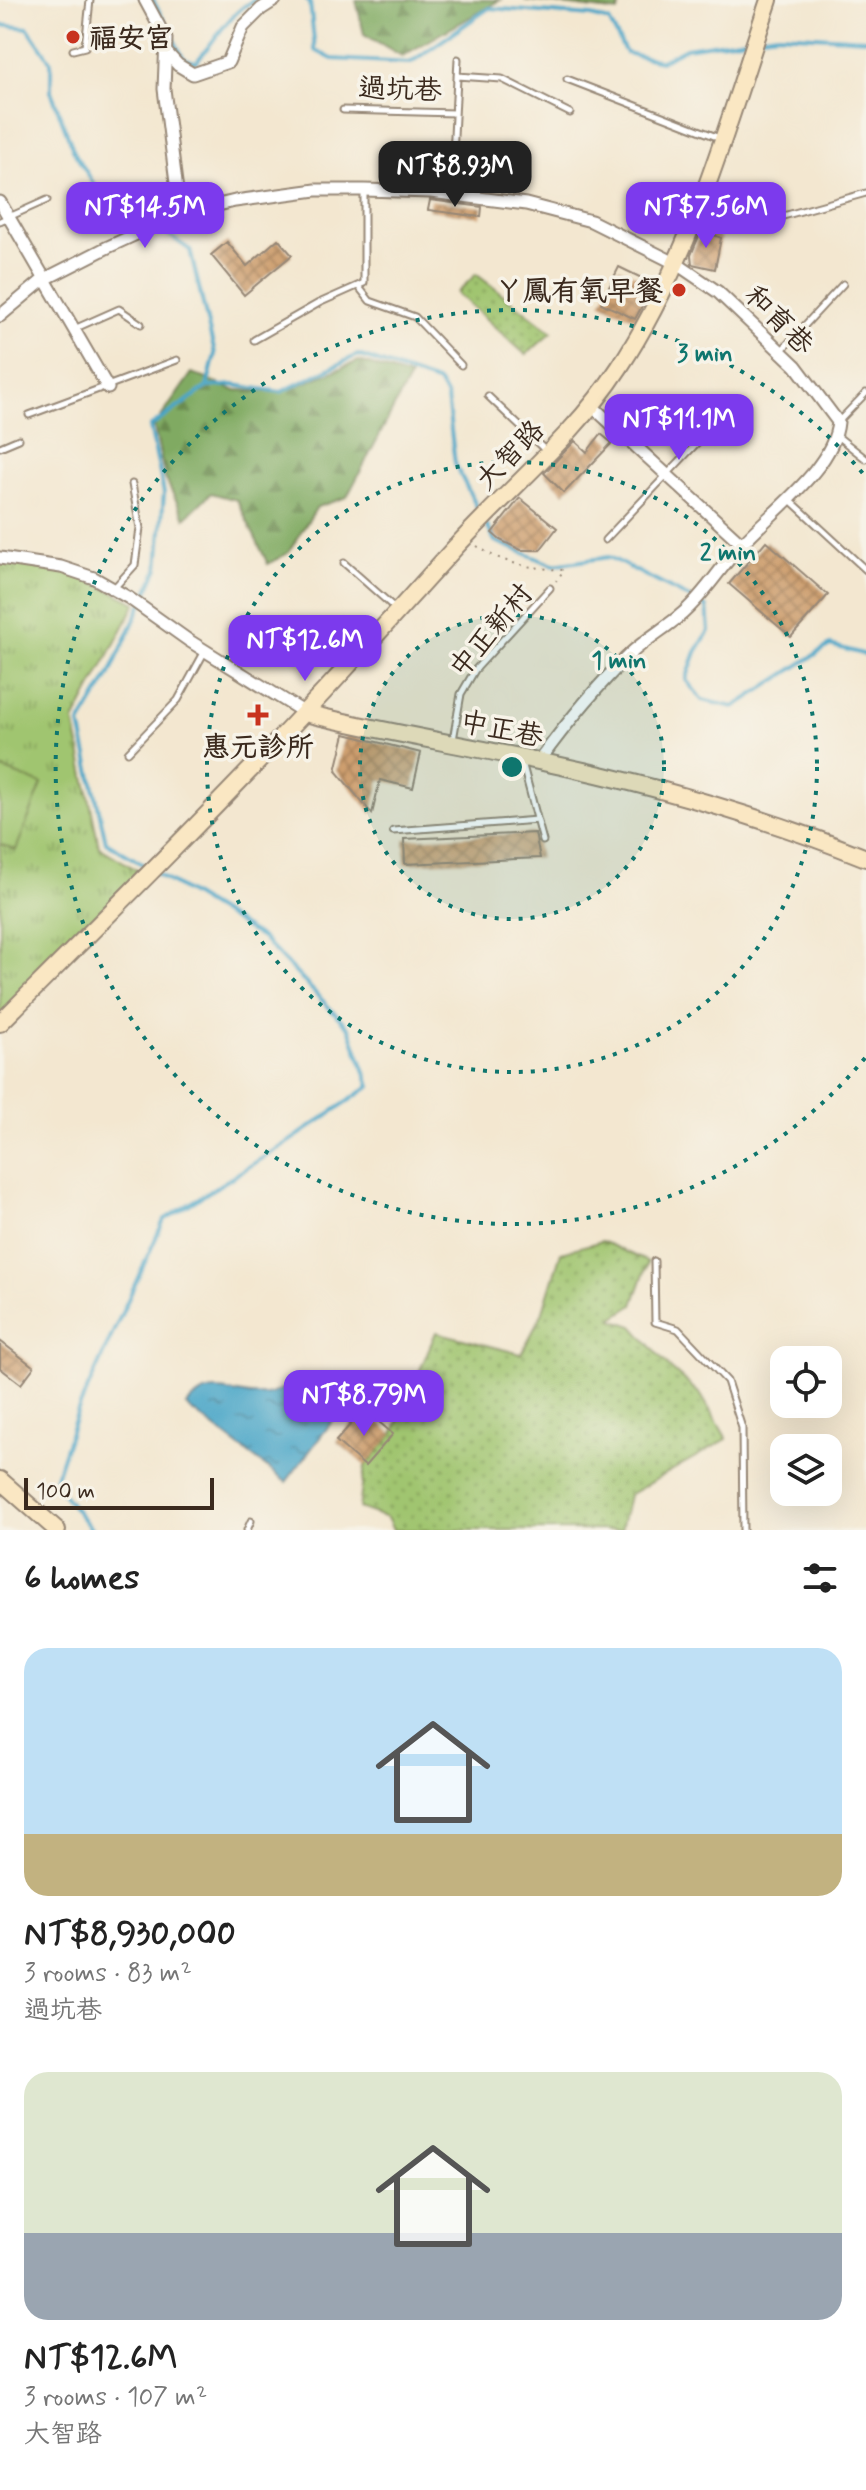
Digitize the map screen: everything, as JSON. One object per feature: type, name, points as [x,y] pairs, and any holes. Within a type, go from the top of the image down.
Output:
[{"type":"street","points":[[145,0],[166,39],[164,89],[180,214]]},
{"type":"street","points":[[165,51],[178,65],[193,74],[228,62],[243,27],[275,0]]},
{"type":"street","name":"大智路","points":[[470,532],[592,406],[621,366],[677,264],[723,140],[769,0]]},
{"type":"street","points":[[0,316],[43,280],[180,214],[235,201],[316,190],[451,194],[526,204],[591,221],[677,264]]},
{"type":"street","points":[[0,202],[4,218],[108,388]]},
{"type":"street","name":"和育巷","points":[[677,264],[718,292],[796,366],[838,422]]},
{"type":"street","points":[[592,406],[742,544]]},
{"type":"street","points":[[539,761],[631,654],[683,614],[702,595],[742,544],[824,459],[837,436],[838,422]]},
{"type":"street","points":[[0,1023],[305,713],[470,532]]},
{"type":"street","points":[[0,558],[61,567],[94,578],[113,589]]},
{"type":"street","name":"中正巷","points":[[113,589],[305,713],[539,761],[694,800],[866,858]]},
{"type":"street","points":[[0,1480],[57,1530]]},
{"type":"lane","points":[[73,50],[85,47],[90,0]]},
{"type":"lane","name":"過坑巷","points":[[451,194],[458,59]]},
{"type":"lane","name":"過坑巷","points":[[457,76],[502,79],[570,113]]},
{"type":"lane","points":[[567,79],[723,140]]},
{"type":"lane","name":"過坑巷","points":[[343,110],[455,113]]},
{"type":"lane","points":[[254,340],[319,303],[364,283],[364,190]]},
{"type":"lane","points":[[701,198],[747,226],[866,193]]},
{"type":"lane","points":[[4,218],[47,200]]},
{"type":"lane","points":[[780,351],[843,284]]},
{"type":"lane","points":[[358,286],[370,301],[415,317],[461,365]]},
{"type":"lane","points":[[73,330],[119,309],[141,324]]},
{"type":"lane","points":[[29,415],[177,360]]},
{"type":"lane","points":[[838,422],[866,393]]},
{"type":"lane","points":[[488,396],[547,453]]},
{"type":"lane","points":[[605,540],[729,409]]},
{"type":"lane","points":[[837,436],[866,459]]},
{"type":"lane","points":[[0,447],[19,439]]},
{"type":"lane","points":[[113,589],[135,565],[140,528],[132,484]]},
{"type":"lane","points":[[789,498],[866,570]]},
{"type":"lane","points":[[344,563],[398,611]]},
{"type":"lane","name":"中正新村","points":[[452,745],[461,694],[475,670],[550,588]]},
{"type":"lane","points":[[128,752],[178,700],[205,650]]},
{"type":"lane","points":[[521,758],[543,841]]},
{"type":"lane","points":[[393,831],[537,820]]},
{"type":"lane","points":[[654,1261],[655,1322],[678,1329],[727,1381],[739,1416],[742,1428],[743,1530]]},
{"type":"lane","points":[[247,1530],[251,1521]]},
{"type":"path","points":[[470,532],[494,558],[526,567],[564,570],[550,588]]},
{"type":"green space","points":[[356,0],[500,0],[402,56],[364,34]]},
{"type":"green space","points":[[524,0],[621,0],[618,12]]},
{"type":"green space","points":[[476,274],[552,332],[526,355],[457,293]]},
{"type":"green space","points":[[359,361],[410,377],[347,497],[317,507],[288,553],[268,564],[237,500],[211,493],[185,518],[165,478],[154,427],[192,373],[233,390],[281,392]]},
{"type":"green space","points":[[0,558],[61,567],[136,603],[74,721],[99,847],[147,876],[0,1025]]},
{"type":"green space","points":[[0,768],[42,784],[16,850],[0,844]]},
{"type":"green space","points":[[602,1241],[648,1262],[633,1305],[612,1319],[633,1326],[669,1367],[701,1395],[727,1439],[629,1495],[621,1530],[393,1530],[387,1518],[359,1508],[365,1466],[393,1434],[436,1332],[521,1354],[542,1314],[561,1252]]},
{"type":"water","points":[[302,1379],[325,1393],[334,1419],[286,1482],[186,1406],[206,1392],[224,1390],[266,1395]]},
{"type":"building","points":[[430,200],[482,207],[481,217],[428,210]]},
{"type":"building","points":[[702,229],[721,238],[715,269],[692,264],[691,255]]},
{"type":"building","points":[[278,239],[292,255],[244,295],[211,255],[227,242],[247,266]]},
{"type":"building","points":[[619,267],[654,284],[635,319],[601,303]]},
{"type":"building","points":[[601,434],[612,443],[564,493],[544,473],[575,441],[587,452]]},
{"type":"building","points":[[520,498],[557,528],[540,550],[521,550],[492,533]]},
{"type":"building","points":[[766,541],[828,595],[791,637],[729,584]]},
{"type":"building","points":[[345,734],[421,753],[413,788],[380,780],[372,814],[336,771]]},
{"type":"building","points":[[535,833],[540,858],[405,864],[404,839]]},
{"type":"building","points":[[0,1341],[34,1367],[21,1384],[0,1368]]},
{"type":"building","points":[[364,1409],[393,1434],[365,1466],[336,1441]]},
{"type":"waterway","points":[[153,0],[184,59],[196,62],[229,20],[254,0]]},
{"type":"waterway","points":[[306,0],[310,3],[315,50],[332,59],[410,63],[489,8],[591,16],[609,21],[626,53],[661,61],[686,48],[752,38]]},
{"type":"waterway","points":[[0,25],[28,28],[51,62],[51,91],[74,152],[105,202],[152,223]]},
{"type":"waterway","points":[[761,36],[779,34],[866,39]]},
{"type":"waterway","points":[[147,867],[106,842],[80,724],[109,676],[158,568],[164,493],[150,427],[207,387],[215,354],[190,250],[159,228]]},
{"type":"waterway","points":[[208,387],[234,385],[281,392],[358,355],[439,383],[447,397],[455,464],[480,513]]},
{"type":"waterway","points":[[486,524],[495,541],[553,565],[609,557],[707,607],[709,631],[696,652],[686,680],[702,700],[734,707],[830,645],[866,655]]},
{"type":"waterway","points":[[92,1530],[54,1483],[78,1410],[164,1220],[293,1139],[370,1086],[349,1028],[262,938],[154,872]]},
{"type":"place","name":"福安宮","points":[[73,37]]},
{"type":"place","name":"ㄚ鳳有氧早餐","points":[[679,290]]},
{"type":"place","name":"惠元診所","points":[[258,715]]}]
